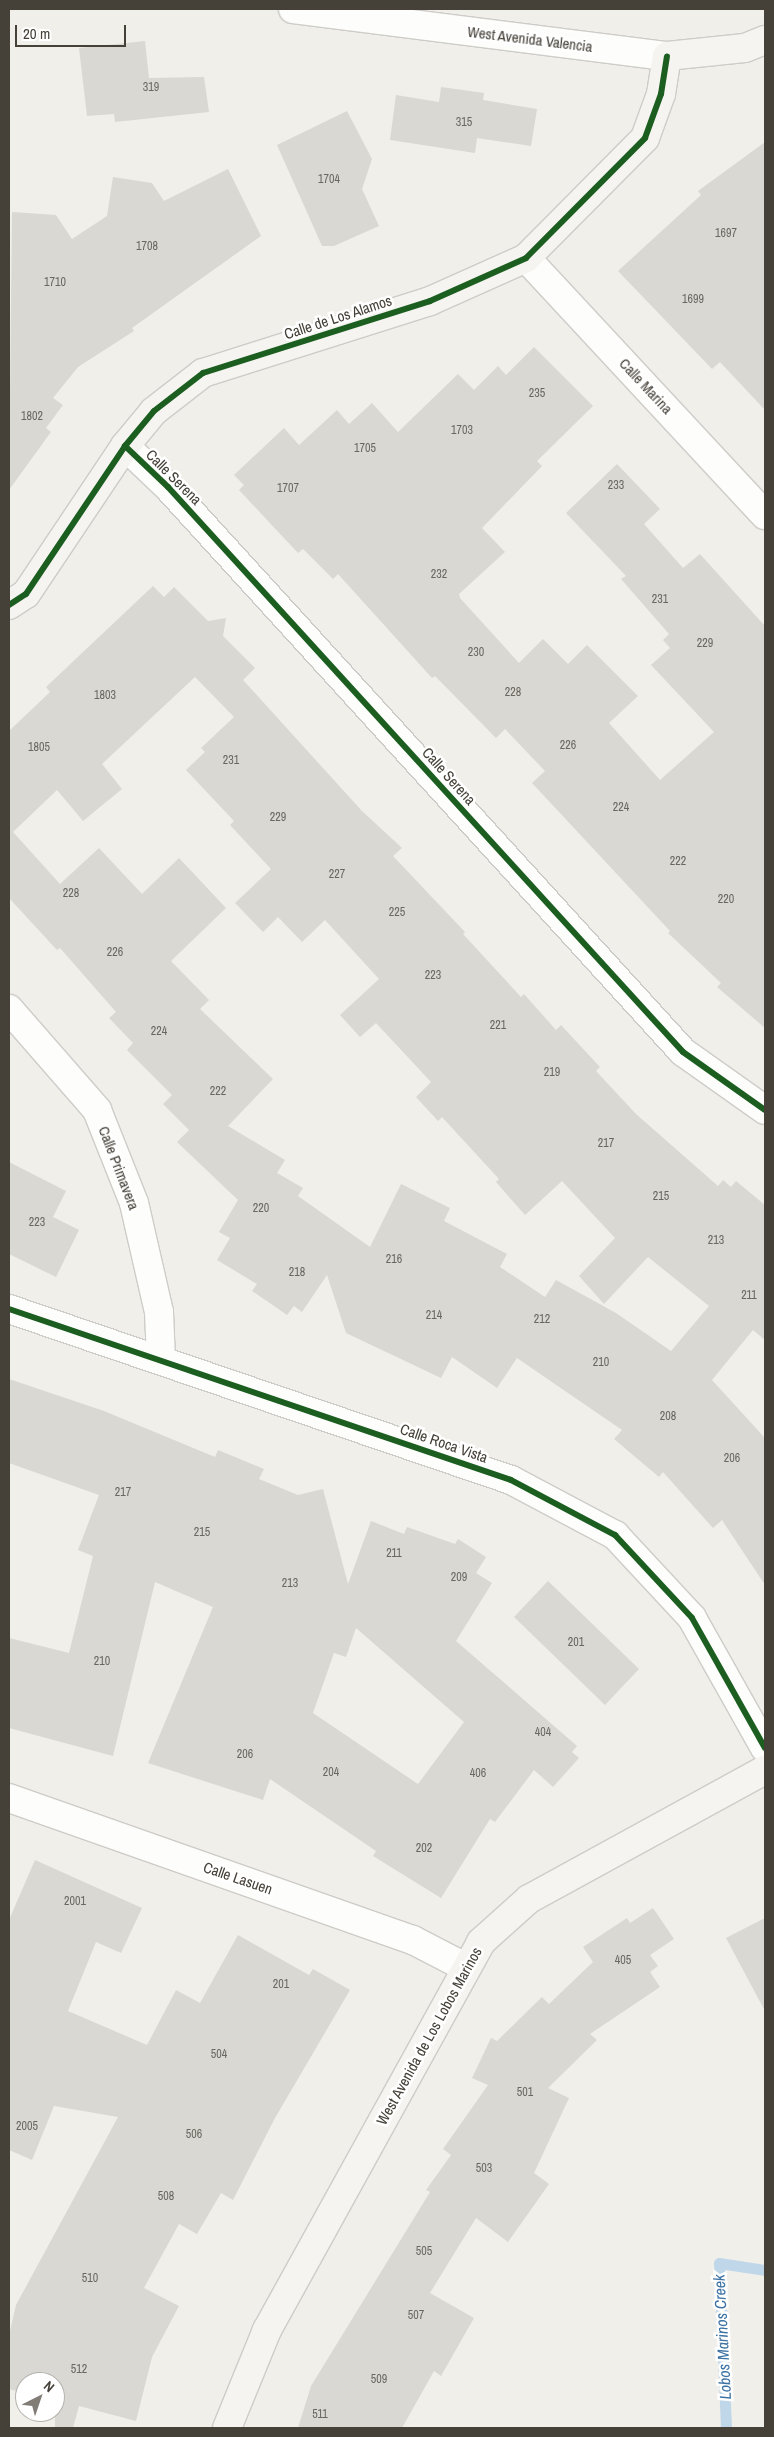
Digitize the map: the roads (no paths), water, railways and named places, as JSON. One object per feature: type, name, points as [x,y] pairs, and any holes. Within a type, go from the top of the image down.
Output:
[{"type":"street","name":"West Avenida Valencia","points":[[293,9],[666,56],[744,48],[765,40]]},
{"type":"street","name":"Calle de Los Alamos","points":[[9,605],[26,594],[125,446],[154,411],[202,373],[430,301],[526,258],[644,138],[661,94],[666,56]]},
{"type":"street","name":"Calle Marina","points":[[526,258],[765,515]]},
{"type":"street","name":"Calle Serena","points":[[125,446],[175,494],[683,1052],[765,1110]]},
{"type":"street","name":"Calle Primavera","points":[[9,1009],[97,1110],[134,1203],[159,1312],[161,1359]]},
{"type":"street","name":"Calle Roca Vista","points":[[9,1309],[161,1359],[511,1480],[616,1535],[692,1618],[765,1748]]},
{"type":"street","name":"West Avenida de Los Lobos Marinos","points":[[227,2428],[268,2330],[465,1967],[481,1942],[529,1899],[765,1770]]},
{"type":"street","name":"Calle Lasuen","points":[[9,1798],[413,1940],[465,1967]]},
{"type":"waterway","name":"Lobos Marinos Creek","points":[[726,2428],[719,2263],[765,2270]]}]
